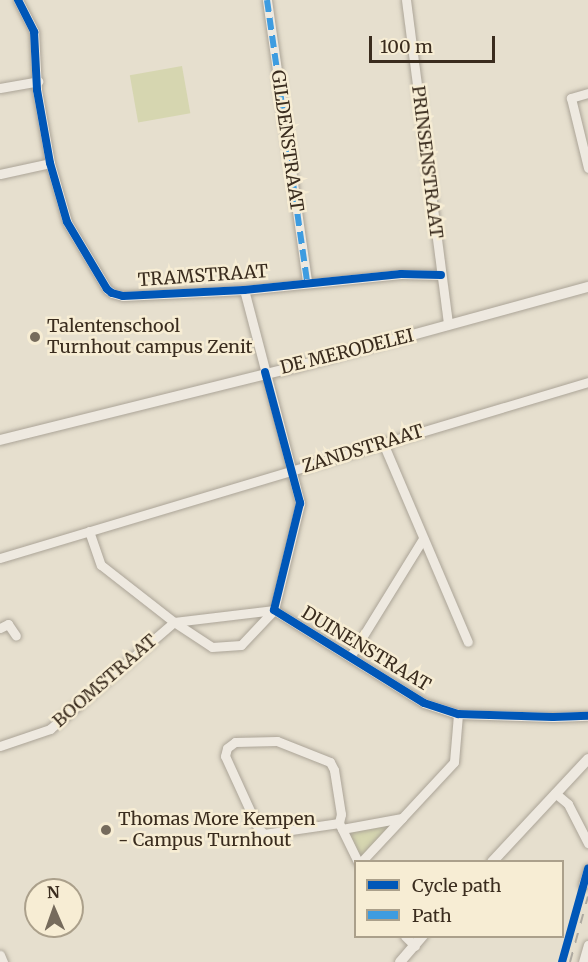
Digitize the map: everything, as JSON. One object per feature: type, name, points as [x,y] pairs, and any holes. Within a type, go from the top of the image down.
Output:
[{"type":"street","points":[[0,174],[50,163],[38,81],[34,32],[18,0]]},
{"type":"street","name":"GILDENSTRAAT","points":[[267,0],[307,282]]},
{"type":"street","name":"PRINSENSTRAAT","points":[[406,0],[448,324]]},
{"type":"street","points":[[0,88],[38,81]]},
{"type":"street","points":[[588,93],[571,98],[588,168]]},
{"type":"street","name":"TRAMSTRAAT","points":[[50,163],[67,222],[107,289],[112,293],[123,296],[244,290],[401,274],[441,275]]},
{"type":"street","name":"DE MERODELEI","points":[[0,440],[433,330],[588,287]]},
{"type":"street","points":[[89,531],[101,565],[174,622],[212,647],[241,645],[274,610],[300,503],[244,290]]},
{"type":"street","name":"ZANDSTRAAT","points":[[0,558],[588,382]]},
{"type":"street","points":[[383,443],[468,642]]},
{"type":"street","points":[[350,657],[423,539]]},
{"type":"street","points":[[174,622],[274,610]]},
{"type":"street","name":"DUINENSTRAAT","points":[[274,610],[424,703],[458,714],[588,716]]},
{"type":"street","name":"BOOMSTRAAT","points":[[0,746],[50,729],[174,622]]},
{"type":"street","points":[[0,628],[8,624],[16,636]]},
{"type":"street","points":[[360,860],[454,762],[458,714]]},
{"type":"street","points":[[358,860],[341,826],[334,770],[330,762],[284,742],[235,742],[226,747],[225,756],[258,828],[264,834],[341,826],[402,818]]},
{"type":"street","points":[[493,860],[588,759]]},
{"type":"street","points":[[555,793],[568,804],[588,843]]},
{"type":"street","points":[[583,885],[588,869]]},
{"type":"street","points":[[407,938],[415,946]]},
{"type":"street","points":[[400,962],[421,938]]},
{"type":"street","points":[[583,962],[588,945]]},
{"type":"street","points":[[0,955],[3,962]]},
{"type":"green space","points":[[182,66],[190,113],[138,122],[130,75]]},
{"type":"green space","points":[[395,822],[360,860],[345,831]]},
{"type":"railway","points":[[570,962],[588,896]]},
{"type":"marked path","points":[[267,0],[307,282]]},
{"type":"cycle path","points":[[18,0],[34,32],[37,90],[50,163],[67,222],[107,289],[112,293],[123,296],[244,290],[401,274],[441,275]]},
{"type":"cycle path","points":[[265,372],[300,503],[274,610],[424,703],[458,714],[588,716]]},
{"type":"cycle path","points":[[562,962],[588,869]]},
{"type":"place","name":"Talentenschool Turnhout campus Zenit","points":[[35,337]]},
{"type":"place","name":"Thomas More Kempen - Campus Turnhout","points":[[106,830]]}]
